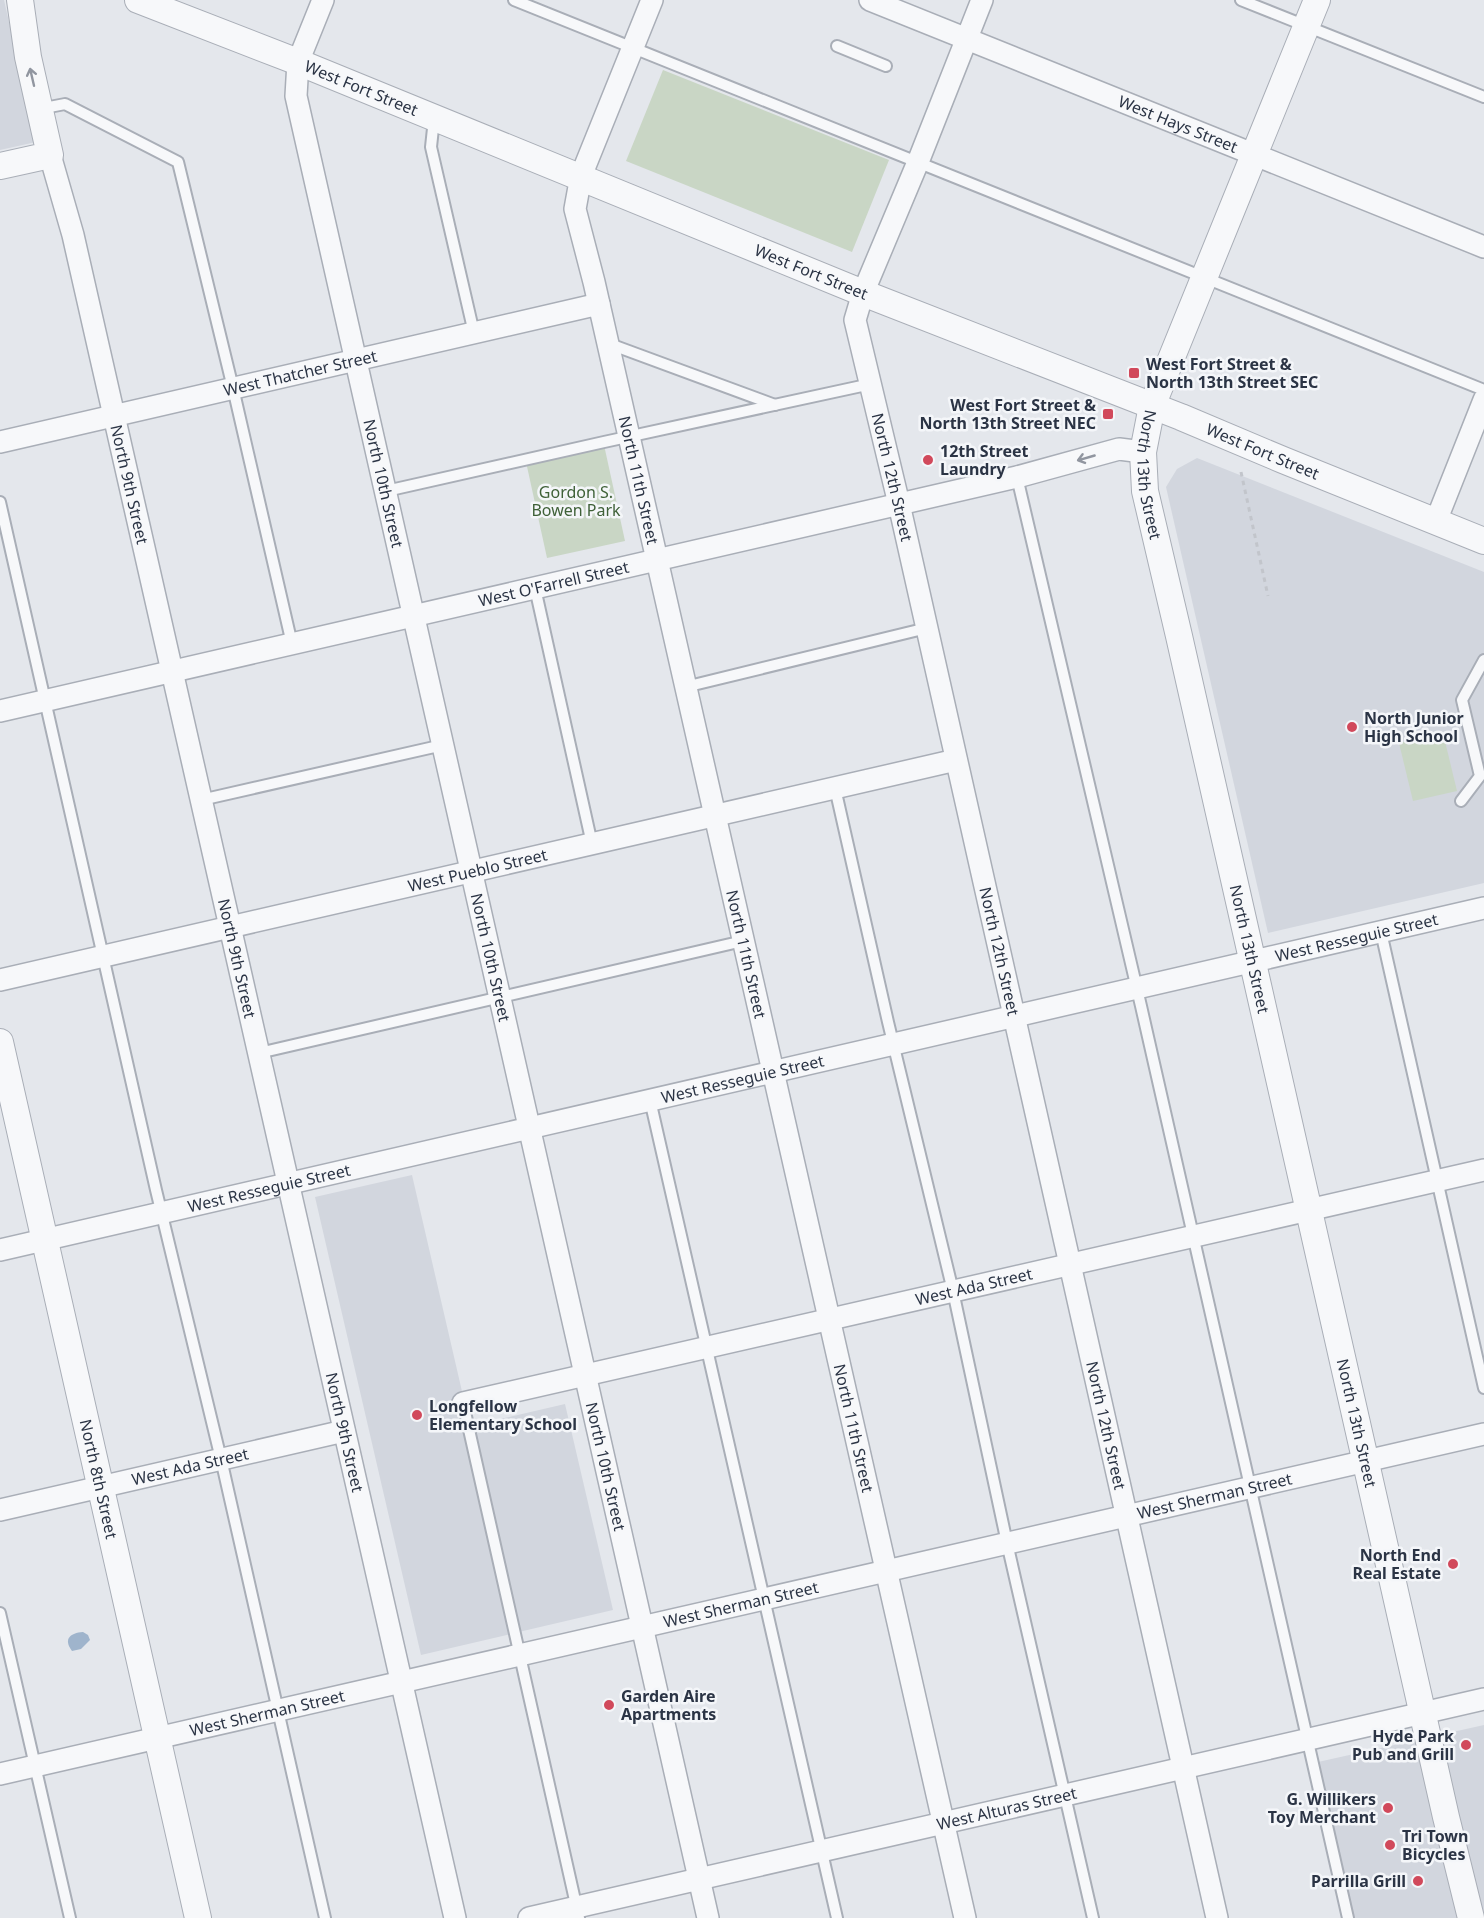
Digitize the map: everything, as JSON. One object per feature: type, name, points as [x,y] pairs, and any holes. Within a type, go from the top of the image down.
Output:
[{"type":"street","name":"North 9th Street","points":[[20,0],[28,57],[39,109],[73,235],[455,1918]]},
{"type":"street","name":"West Fort Street","points":[[138,0],[298,62],[863,293],[1152,406],[1484,541]]},
{"type":"street","name":"North 10th Street","points":[[323,0],[298,62],[296,96],[708,1918]]},
{"type":"street","name":"North 11th Street","points":[[652,0],[581,176],[575,209],[657,560],[965,1918]]},
{"type":"street","name":"West Hays Street","points":[[870,0],[1484,247]]},
{"type":"street","name":"North 12th Street","points":[[982,0],[863,293],[855,320],[899,504],[1216,1918]]},
{"type":"street","name":"North 13th Street","points":[[1317,0],[1152,406],[1143,452],[1145,491],[1422,1713],[1471,1918]]},
{"type":"street","points":[[0,166],[50,155]]},
{"type":"street","name":"West Thatcher Street","points":[[0,442],[598,304]]},
{"type":"street","points":[[1436,521],[1484,400]]},
{"type":"street","name":"West O'Farrell Street","points":[[0,711],[1017,477],[1119,449],[1143,452]]},
{"type":"street","name":"West Pueblo Street","points":[[0,980],[956,760]]},
{"type":"street","name":"West Resseguie Street","points":[[0,1250],[1484,908]]},
{"type":"street","name":"North 8th Street","points":[[0,1042],[198,1918]]},
{"type":"street","name":"West Ada Street","points":[[463,1403],[1484,1170]]},
{"type":"street","name":"West Ada Street","points":[[0,1510],[344,1431]]},
{"type":"street","name":"West Sherman Street","points":[[0,1774],[1484,1434]]},
{"type":"street","name":"West Alturas Street","points":[[529,1918],[578,1913],[700,1879],[1484,1699]]},
{"type":"lane","points":[[514,0],[1484,390]]},
{"type":"lane","points":[[1241,0],[1484,98]]},
{"type":"lane","points":[[837,46],[886,66]]},
{"type":"lane","points":[[39,109],[65,104],[178,162],[292,644]]},
{"type":"lane","points":[[434,117],[431,147],[474,333]]},
{"type":"lane","points":[[607,342],[775,405]]},
{"type":"lane","points":[[386,491],[871,384]]},
{"type":"lane","points":[[1017,477],[1137,988],[1348,1918]]},
{"type":"lane","points":[[0,502],[161,1213],[221,1459],[325,1918]]},
{"type":"lane","points":[[535,588],[592,844]]},
{"type":"lane","points":[[685,687],[927,628]]},
{"type":"lane","points":[[1461,801],[1480,776],[1462,700],[1484,660]]},
{"type":"lane","points":[[201,800],[443,745]]},
{"type":"lane","points":[[835,788],[953,1291],[1093,1918]]},
{"type":"lane","points":[[1381,932],[1484,1388]]},
{"type":"lane","points":[[259,1053],[743,941]]},
{"type":"lane","points":[[650,1100],[837,1918]]},
{"type":"lane","points":[[463,1403],[578,1913]]},
{"type":"lane","points":[[0,1613],[70,1918]]},
{"type":"path","points":[[1241,471],[1268,596]]},
{"type":"shaded area","points":[[0,0],[4,0],[36,142],[0,150]]},
{"type":"shaded area","name":"North Junior High School","points":[[1197,458],[1484,572],[1484,883],[1268,933],[1166,487],[1177,469]]},
{"type":"shaded area","name":"Longfellow Elementary School","points":[[412,1175],[470,1426],[565,1404],[613,1610],[421,1655],[315,1197]]},
{"type":"shaded area","points":[[1484,1725],[1484,1918],[1353,1918],[1318,1762]]},
{"type":"green space","points":[[663,70],[889,160],[852,252],[626,161]]},
{"type":"green space","name":"Gordon S. Bowen Park","points":[[604,445],[625,541],[547,558],[526,462]]},
{"type":"green space","points":[[1443,733],[1457,791],[1413,801],[1399,743]]},
{"type":"water","points":[[83,1632],[90,1640],[81,1649],[72,1651],[68,1643],[69,1637]]},
{"type":"place","name":"West Fort Street & North 13th Street SEC","points":[[1134,373]]},
{"type":"place","name":"West Fort Street & North 13th Street NEC","points":[[1108,414]]},
{"type":"place","name":"12th Street Laundry","points":[[928,460]]},
{"type":"place","name":"North Junior High School","points":[[1352,727]]},
{"type":"place","name":"Longfellow Elementary School","points":[[417,1415]]},
{"type":"place","name":"North End Real Estate","points":[[1453,1564]]},
{"type":"place","name":"Garden Aire Apartments","points":[[609,1705]]},
{"type":"place","name":"Hyde Park Pub and Grill","points":[[1466,1745]]},
{"type":"place","name":"G. Willikers Toy Merchant","points":[[1388,1808]]},
{"type":"place","name":"Tri Town Bicycles","points":[[1390,1845]]},
{"type":"place","name":"Parrilla Grill","points":[[1418,1881]]}]
